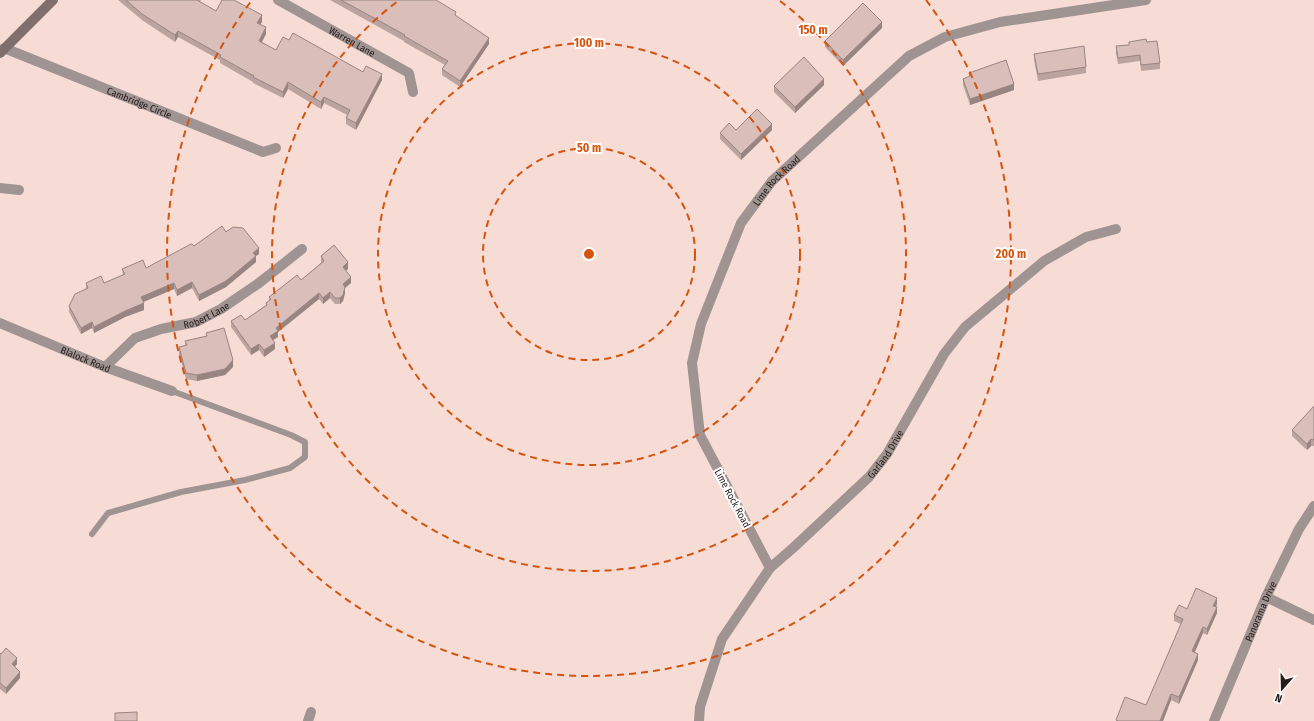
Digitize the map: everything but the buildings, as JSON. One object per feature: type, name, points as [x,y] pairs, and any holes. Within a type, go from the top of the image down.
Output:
[{"type":"main road","points":[[2,51],[53,0]]},
{"type":"street","name":"Warren Lane","points":[[278,0],[409,73],[413,92]]},
{"type":"street","name":"Lime Rock Road","points":[[770,568],[700,435],[692,363],[701,324],[741,223],[772,181],[909,56],[945,37],[1000,22],[1146,0]]},
{"type":"street","name":"Cambridge Circle","points":[[2,51],[264,152],[276,148]]},
{"type":"street","points":[[0,188],[19,190]]},
{"type":"street","name":"Garland Drive","points":[[698,721],[700,707],[722,639],[770,568],[869,477],[887,454],[944,354],[965,327],[1044,261],[1086,237],[1116,229]]},
{"type":"street","name":"Robert Lane","points":[[106,367],[135,338],[161,329],[196,322],[221,309],[259,283],[302,249]]},
{"type":"street","name":"Blalock Road","points":[[0,323],[106,367],[172,391]]},
{"type":"street","name":"Panorama Drive","points":[[1214,721],[1266,597],[1299,528],[1314,506]]},
{"type":"street","points":[[1266,597],[1314,620]]},
{"type":"lane","points":[[92,534],[108,513],[181,492],[245,480],[290,468],[305,457],[305,442],[291,435],[172,391]]}]
